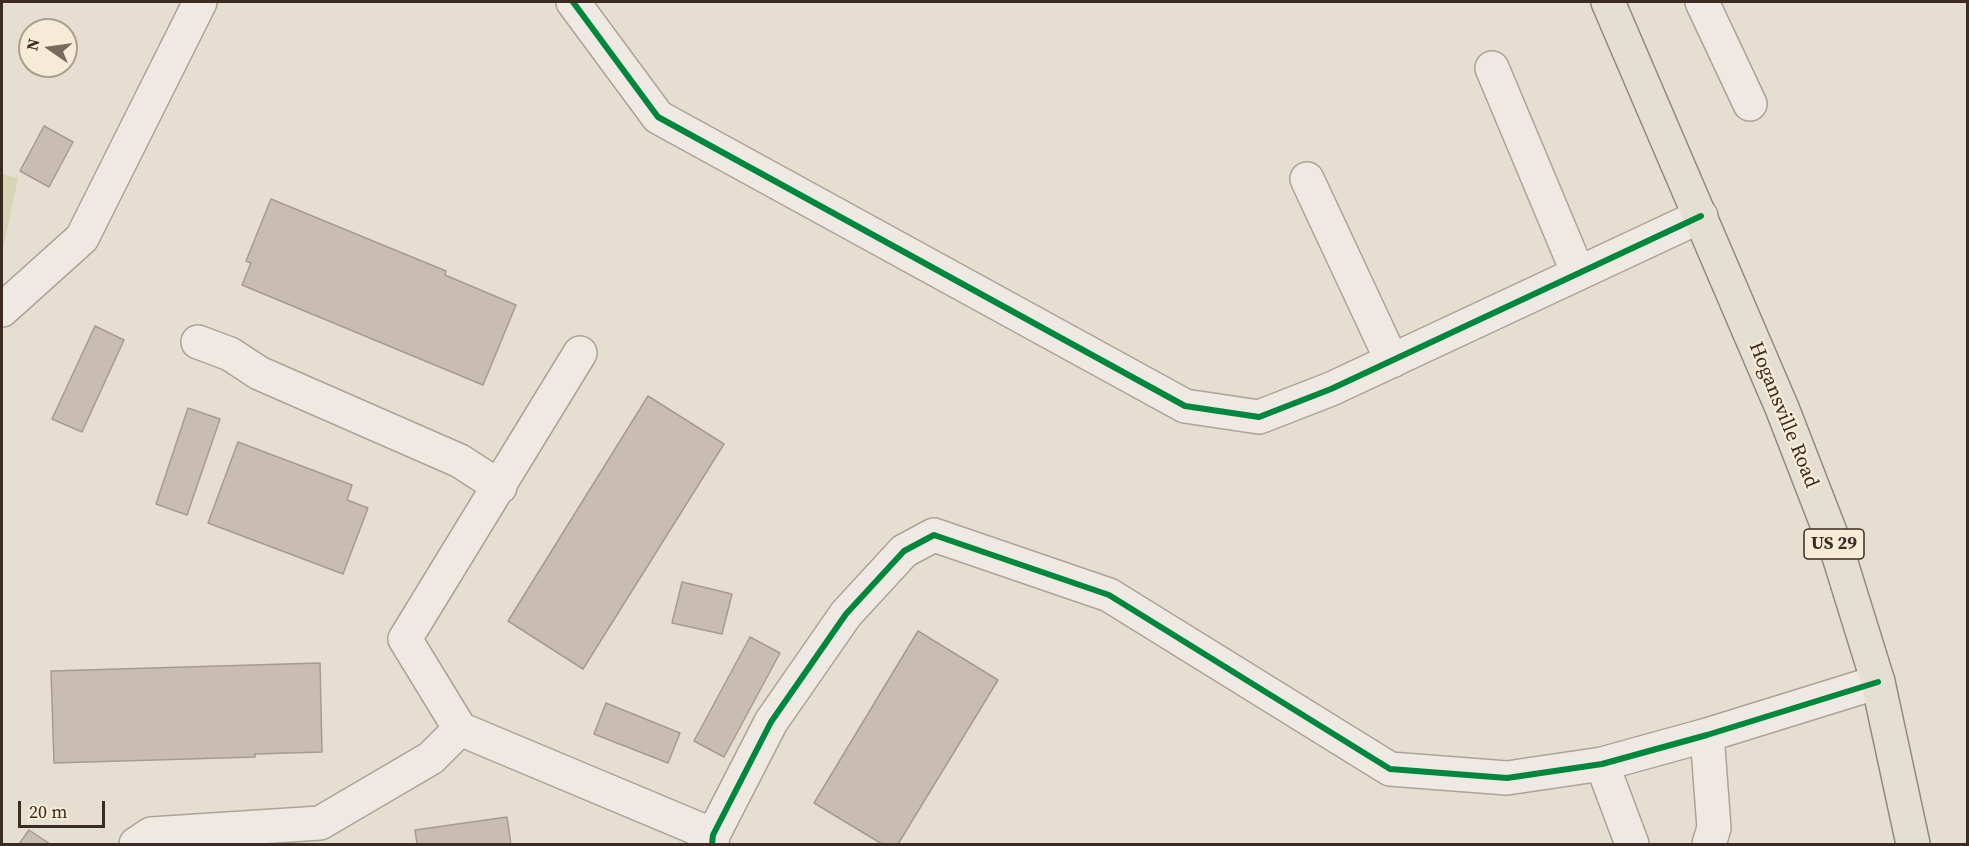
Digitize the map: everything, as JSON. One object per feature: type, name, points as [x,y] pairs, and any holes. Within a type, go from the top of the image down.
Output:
[{"type":"main road","name":"Hogansville Road","points":[[1608,2],[1782,408],[1837,550],[1878,682],[1913,844]]},
{"type":"street","points":[[2,310],[82,238],[200,2]]},
{"type":"street","points":[[573,2],[658,117],[1185,405],[1258,417],[1330,389],[1392,361],[1701,216]]},
{"type":"street","points":[[1702,2],[1750,104]]},
{"type":"street","points":[[1492,68],[1578,273]]},
{"type":"street","points":[[1307,179],[1392,361]]},
{"type":"street","points":[[198,342],[230,354],[259,373],[460,461],[500,487]]},
{"type":"street","points":[[580,353],[405,639],[460,729],[713,840],[771,722],[846,614],[904,551],[934,535],[1109,595],[1390,769],[1507,778],[1602,764],[1707,735],[1878,682]]},
{"type":"street","points":[[136,844],[151,834],[321,834],[431,758],[460,729]]},
{"type":"street","points":[[1707,735],[1713,828],[1709,844]]},
{"type":"street","points":[[1602,764],[1632,844]]},
{"type":"shaded area","points":[[2,174],[18,178],[3,249],[2,248]]},
{"type":"building","points":[[44,126],[73,142],[49,187],[20,171]]},
{"type":"building","points":[[271,199],[446,271],[445,275],[516,305],[483,385],[242,285],[251,263],[246,261]]},
{"type":"building","points":[[95,326],[124,340],[82,432],[52,419]]},
{"type":"building","points":[[648,396],[724,444],[583,669],[508,621]]},
{"type":"building","points":[[188,408],[220,419],[187,515],[156,504]]},
{"type":"building","points":[[238,442],[352,485],[347,500],[368,508],[343,574],[208,523]]},
{"type":"building","points":[[682,582],[732,594],[722,634],[672,623]]},
{"type":"building","points":[[918,631],[998,680],[898,844],[882,844],[814,803]]},
{"type":"building","points":[[750,637],[780,653],[724,757],[694,741]]},
{"type":"building","points":[[320,663],[322,752],[255,754],[255,757],[54,763],[51,671]]},
{"type":"building","points":[[606,703],[680,733],[668,763],[594,734]]},
{"type":"building","points":[[507,817],[511,844],[417,844],[415,830]]},
{"type":"building","points":[[29,830],[50,844],[19,844]]},
{"type":"cycle path","points":[[573,2],[658,117],[1185,406],[1259,417],[1331,389],[1701,216]]},
{"type":"cycle path","points":[[712,844],[713,835],[771,722],[846,614],[904,551],[934,535],[1109,595],[1390,769],[1507,778],[1602,764],[1707,735],[1878,682]]}]
